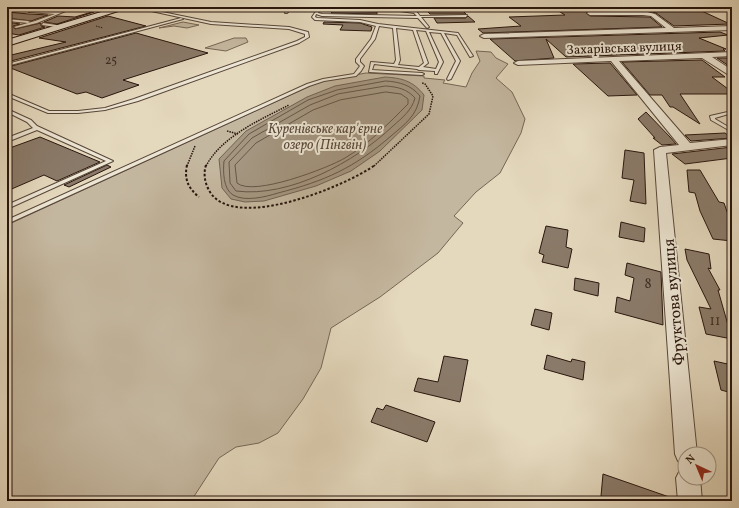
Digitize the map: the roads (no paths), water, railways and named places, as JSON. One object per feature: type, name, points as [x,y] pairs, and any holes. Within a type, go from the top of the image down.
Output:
[{"type":"main road","points":[[10,41],[63,27],[124,8]]},
{"type":"street","points":[[590,13],[643,13],[652,16],[673,30]]},
{"type":"street","points":[[484,36],[732,28]]},
{"type":"street","name":"Захарівська вулиця","points":[[518,63],[732,54]]},
{"type":"street","points":[[703,55],[732,74]]},
{"type":"street","points":[[614,60],[687,146],[732,142]]},
{"type":"street","name":"Фруктова вулиця","points":[[685,446],[660,150],[687,146]]},
{"type":"street","points":[[689,486],[690,501]]},
{"type":"lane","points":[[16,27],[74,7]]},
{"type":"lane","points":[[103,7],[124,8]]},
{"type":"lane","points":[[7,94],[48,112],[78,112],[105,109],[144,98],[298,42],[307,37],[307,33],[289,28],[210,23],[184,19],[134,7]]},
{"type":"lane","points":[[286,12],[291,7]]},
{"type":"lane","points":[[370,71],[372,63],[420,68],[437,72],[441,62],[427,29],[414,12],[400,10],[320,8],[312,17],[316,19],[360,21],[378,25],[427,29],[459,35],[471,56]]},
{"type":"lane","points":[[29,11],[60,13]]},
{"type":"lane","points":[[316,13],[322,15],[418,17],[466,16]]},
{"type":"lane","points":[[7,65],[184,19]]},
{"type":"lane","points":[[8,20],[34,22]]},
{"type":"lane","points":[[43,24],[63,27]]},
{"type":"lane","points":[[7,222],[308,85],[328,79],[355,75],[362,66],[358,62],[358,59],[376,34],[378,25]]},
{"type":"lane","points":[[394,26],[398,60],[396,65]]},
{"type":"lane","points":[[414,29],[426,63],[416,71]]},
{"type":"lane","points":[[442,32],[458,61],[449,79]]},
{"type":"lane","points":[[360,70],[422,74]]},
{"type":"lane","points":[[7,110],[29,121],[38,128],[110,161],[7,207]]},
{"type":"lane","points":[[732,112],[712,117],[713,120],[732,130]]},
{"type":"lane","points":[[7,140],[38,128]]},
{"type":"water","name":"Куренівське кар'єрне озеро (Пінгвін)","points":[[385,77],[402,79],[416,86],[424,95],[422,110],[380,151],[351,171],[316,186],[264,201],[245,202],[231,199],[222,188],[219,159],[246,131],[307,97],[335,86]]}]
